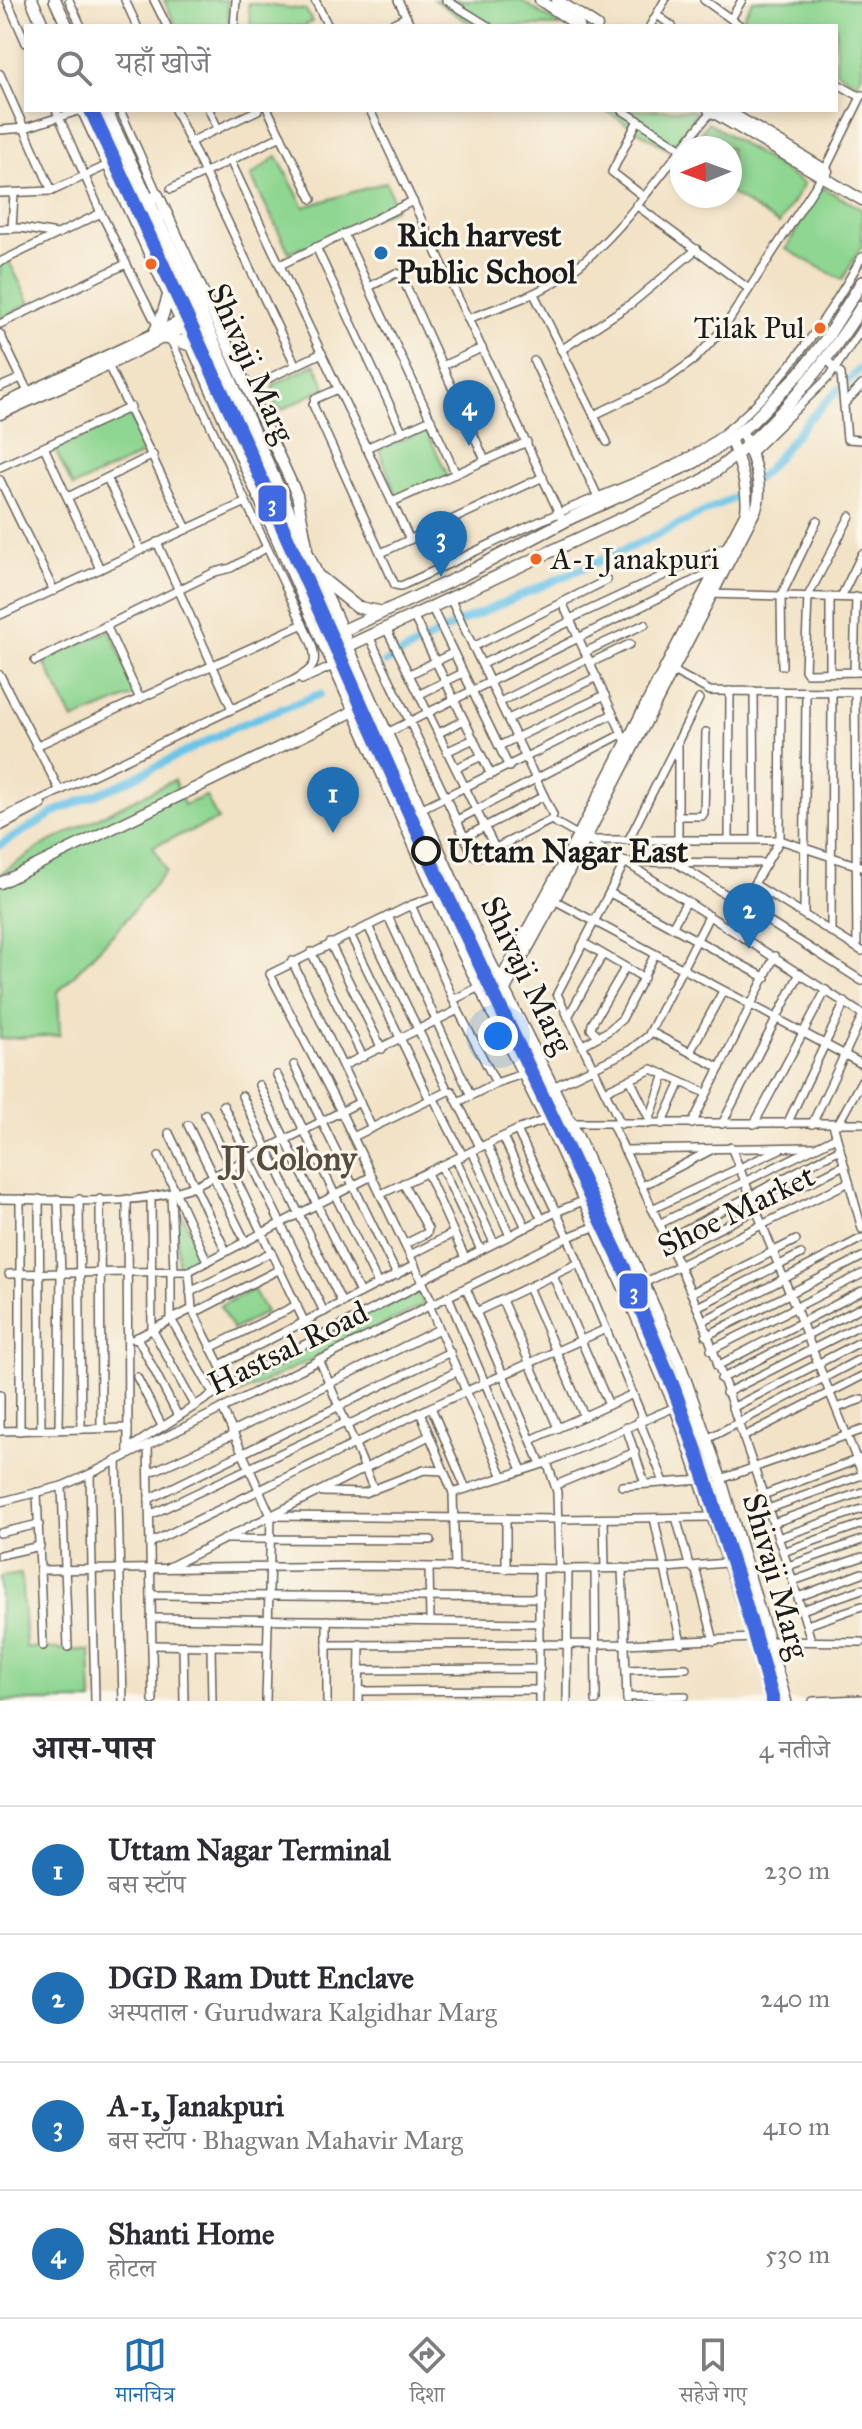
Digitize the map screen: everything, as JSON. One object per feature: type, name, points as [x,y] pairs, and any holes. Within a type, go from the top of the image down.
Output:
[{"type":"main road","points":[[32,0],[42,24]]},
{"type":"main road","points":[[62,1],[67,24]]},
{"type":"main road","name":"Shivaji Marg","points":[[83,112],[169,294],[326,649]]},
{"type":"main road","name":"Shivaji Marg","points":[[107,112],[153,197],[348,646]]},
{"type":"main road","points":[[326,649],[342,631],[461,576],[561,517],[695,462],[730,439],[741,430],[749,417],[800,373],[862,282]]},
{"type":"main road","points":[[169,294],[161,334],[192,346]]},
{"type":"main road","points":[[326,649],[348,646],[700,482],[750,450],[826,359],[862,306]]},
{"type":"main road","points":[[318,575],[357,607],[384,612]]},
{"type":"street","points":[[125,0],[136,24]]},
{"type":"street","points":[[154,0],[166,24]]},
{"type":"street","points":[[234,24],[236,0]]},
{"type":"street","points":[[315,0],[327,24]]},
{"type":"street","points":[[398,0],[410,24]]},
{"type":"street","points":[[446,0],[485,24]]},
{"type":"street","points":[[540,0],[576,24]]},
{"type":"street","points":[[557,0],[594,24]]},
{"type":"street","points":[[651,24],[665,0]]},
{"type":"street","points":[[704,0],[738,24]]},
{"type":"street","points":[[731,19],[742,0]]},
{"type":"street","points":[[3,1],[24,39]]},
{"type":"street","points":[[62,1],[79,24]]},
{"type":"street","points":[[657,15],[669,24]]},
{"type":"street","points":[[391,24],[406,17]]},
{"type":"street","points":[[0,74],[52,191]]},
{"type":"street","points":[[594,415],[654,388],[694,360],[724,328],[823,173],[862,96],[838,84]]},
{"type":"street","points":[[121,112],[153,197]]},
{"type":"street","points":[[176,112],[296,366]]},
{"type":"street","points":[[210,112],[218,129]]},
{"type":"street","points":[[190,142],[254,112]]},
{"type":"street","points":[[269,112],[312,199]]},
{"type":"street","points":[[371,112],[561,517]]},
{"type":"street","points":[[625,112],[670,141]]},
{"type":"street","points":[[690,136],[709,112]]},
{"type":"street","points":[[715,112],[862,192]]},
{"type":"street","points":[[729,112],[862,200]]},
{"type":"street","points":[[0,130],[25,128],[58,114],[101,213],[246,502],[316,656],[312,667],[303,675],[0,819]]},
{"type":"street","points":[[638,120],[612,172],[643,196]]},
{"type":"street","points":[[171,189],[281,136]]},
{"type":"street","points":[[230,160],[410,540]]},
{"type":"street","points":[[470,318],[534,294],[586,259],[636,205],[670,162]]},
{"type":"street","points":[[0,193],[52,191],[108,165]]},
{"type":"street","points":[[12,229],[14,193]]},
{"type":"street","points":[[280,265],[413,201]]},
{"type":"street","points":[[636,205],[749,289]]},
{"type":"street","points":[[0,262],[101,213]]},
{"type":"street","points":[[0,229],[59,234]]},
{"type":"street","points":[[344,234],[456,474]]},
{"type":"street","points":[[316,247],[402,431]]},
{"type":"street","points":[[561,350],[632,303],[697,249]]},
{"type":"street","points":[[338,389],[315,399],[313,405],[395,585],[401,586],[561,517],[710,443],[749,417],[811,337],[862,257]]},
{"type":"street","points":[[0,324],[126,264]]},
{"type":"street","points":[[369,287],[396,273],[401,275],[485,460]]},
{"type":"street","points":[[534,294],[607,442]]},
{"type":"street","points":[[0,414],[30,396],[182,324],[203,310],[246,389],[297,495],[308,555]]},
{"type":"street","points":[[750,450],[838,371],[862,328]]},
{"type":"street","points":[[0,334],[30,396]]},
{"type":"street","points":[[0,406],[108,365],[161,334]]},
{"type":"street","points":[[442,366],[482,348]]},
{"type":"street","points":[[246,389],[322,353]]},
{"type":"street","points":[[826,359],[838,371],[844,393],[847,439],[862,440]]},
{"type":"street","points":[[534,361],[598,497]]},
{"type":"street","points":[[108,365],[131,407],[187,529]]},
{"type":"street","points":[[0,387],[21,378]]},
{"type":"street","points":[[845,403],[862,385]]},
{"type":"street","points":[[0,467],[131,407]]},
{"type":"street","points":[[366,448],[431,419]]},
{"type":"street","points":[[492,1013],[554,900],[624,738],[756,509],[759,489],[750,450],[741,430]]},
{"type":"street","points":[[485,999],[500,981],[582,838],[673,671],[716,570],[746,512],[747,502],[737,456],[730,439]]},
{"type":"street","points":[[392,502],[527,442]]},
{"type":"street","points":[[45,449],[100,569]]},
{"type":"street","points":[[68,497],[153,455]]},
{"type":"street","points":[[381,553],[543,477]]},
{"type":"street","points":[[107,478],[141,550]]},
{"type":"street","points":[[0,480],[54,591]]},
{"type":"street","points":[[0,615],[246,502]]},
{"type":"street","points":[[708,594],[808,596],[859,598],[858,672],[805,671],[808,596],[850,516]]},
{"type":"street","points":[[782,666],[781,596],[817,521]]},
{"type":"street","points":[[157,542],[232,709]]},
{"type":"street","points":[[482,664],[729,545]]},
{"type":"street","points":[[35,661],[215,572],[231,568],[266,548]]},
{"type":"street","points":[[841,597],[862,554]]},
{"type":"street","points":[[387,733],[716,570]]},
{"type":"street","points":[[473,647],[607,580]]},
{"type":"street","points":[[830,597],[830,672]]},
{"type":"street","points":[[369,636],[476,857],[551,820],[553,815],[450,598]]},
{"type":"street","points":[[562,602],[624,738]]},
{"type":"street","points":[[432,608],[509,767]]},
{"type":"street","points":[[413,615],[491,775]]},
{"type":"street","points":[[36,746],[314,619]]},
{"type":"street","points":[[500,702],[588,658],[645,624]]},
{"type":"street","points":[[106,625],[140,699]]},
{"type":"street","points":[[386,628],[495,848]]},
{"type":"street","points":[[588,658],[630,644]]},
{"type":"street","name":"Shivaji Marg","points":[[348,646],[500,981],[571,1123],[680,1364],[721,1479],[786,1701]]},
{"type":"street","name":"Shivaji Marg","points":[[326,649],[436,896],[627,1295],[675,1407],[775,1701]]},
{"type":"street","points":[[410,674],[453,653]]},
{"type":"street","points":[[0,827],[333,666]]},
{"type":"street","points":[[673,671],[706,690],[859,692],[859,949]]},
{"type":"street","points":[[420,694],[463,673]]},
{"type":"street","points":[[0,675],[60,791]]},
{"type":"street","points":[[508,719],[597,677]]},
{"type":"street","points":[[729,839],[730,691]]},
{"type":"street","points":[[754,691],[755,839]]},
{"type":"street","points":[[728,928],[780,840],[781,691]]},
{"type":"street","points":[[804,914],[806,692]]},
{"type":"street","points":[[831,931],[832,692]]},
{"type":"street","points":[[0,700],[10,695]]},
{"type":"street","points":[[499,746],[605,695]]},
{"type":"street","points":[[629,839],[699,699]]},
{"type":"street","points":[[0,883],[352,712]]},
{"type":"street","points":[[402,818],[613,714]]},
{"type":"street","points":[[439,733],[464,720]]},
{"type":"street","points":[[678,816],[700,816],[704,813],[706,732]]},
{"type":"street","points":[[678,737],[678,839]]},
{"type":"street","points":[[457,820],[535,778],[624,738]]},
{"type":"street","points":[[448,751],[474,739]]},
{"type":"street","points":[[456,768],[482,756]]},
{"type":"street","points":[[465,837],[544,796]]},
{"type":"street","points":[[551,820],[625,862],[775,956],[862,1015],[812,1124]]},
{"type":"street","points":[[582,838],[780,840],[859,865]]},
{"type":"street","points":[[671,860],[862,981]]},
{"type":"street","points":[[625,862],[766,863]]},
{"type":"street","points":[[625,862],[557,991],[605,1091],[624,1150],[703,1321],[811,1640]]},
{"type":"street","points":[[754,884],[859,949]]},
{"type":"street","points":[[610,893],[766,978]]},
{"type":"street","points":[[436,896],[273,970],[270,976],[341,1112],[423,1282],[439,1329],[503,1477]]},
{"type":"street","points":[[554,900],[862,1064]]},
{"type":"street","points":[[672,927],[687,901]]},
{"type":"street","points":[[411,905],[453,1000],[496,1083]]},
{"type":"street","points":[[388,916],[471,1096]]},
{"type":"street","points":[[553,1087],[630,1050],[651,1032],[709,916]]},
{"type":"street","points":[[368,926],[448,1091],[452,1091],[526,1228]]},
{"type":"street","points":[[350,934],[432,1099],[494,1243]]},
{"type":"street","points":[[330,943],[382,1049]]},
{"type":"street","points":[[584,943],[644,978]]},
{"type":"street","points":[[311,952],[363,1057]]},
{"type":"street","points":[[583,1045],[622,1019],[655,954]]},
{"type":"street","points":[[568,1017],[602,956]]},
{"type":"street","points":[[692,1124],[775,956]]},
{"type":"street","points":[[292,961],[372,1128]]},
{"type":"street","points":[[599,1036],[591,1029],[592,1024],[625,968]]},
{"type":"street","points":[[722,1124],[800,973]]},
{"type":"street","points":[[453,1000],[479,987]]},
{"type":"street","points":[[754,1124],[826,990]]},
{"type":"street","points":[[690,1052],[723,991]]},
{"type":"street","points":[[787,1124],[845,1002]]},
{"type":"street","points":[[343,1066],[458,1010]]},
{"type":"street","points":[[651,1032],[720,1068]]},
{"type":"street","points":[[294,1065],[397,1275]]},
{"type":"street","points":[[605,1091],[650,1069],[706,1093]]},
{"type":"street","points":[[458,1102],[522,1074]]},
{"type":"street","points":[[648,1121],[665,1074]]},
{"type":"street","points":[[277,1075],[378,1284]]},
{"type":"street","points":[[630,1079],[648,1121]]},
{"type":"street","points":[[862,1080],[836,1124],[836,1137],[862,1229]]},
{"type":"street","points":[[662,1124],[681,1082]]},
{"type":"street","points":[[259,1085],[360,1293]]},
{"type":"street","points":[[353,1137],[448,1091]]},
{"type":"street","points":[[242,1096],[342,1303]]},
{"type":"street","points":[[0,1199],[127,1199],[173,1193],[194,1186],[360,1102]]},
{"type":"street","points":[[223,1105],[324,1312]]},
{"type":"street","points":[[205,1114],[313,1340]]},
{"type":"street","points":[[381,1194],[517,1130],[545,1120]]},
{"type":"street","points":[[571,1123],[862,1123]]},
{"type":"street","points":[[188,1125],[245,1241]]},
{"type":"street","points":[[517,1130],[579,1263],[633,1394],[664,1482]]},
{"type":"street","points":[[169,1133],[226,1251]]},
{"type":"street","points":[[503,1137],[542,1220]]},
{"type":"street","points":[[659,1224],[836,1137]]},
{"type":"street","points":[[731,1147],[860,1459],[862,1474],[768,1509]]},
{"type":"street","points":[[652,1209],[786,1147]]},
{"type":"street","points":[[642,1186],[715,1148]]},
{"type":"street","points":[[624,1150],[815,1148]]},
{"type":"street","points":[[667,1239],[840,1149]]},
{"type":"street","points":[[472,1151],[510,1236]]},
{"type":"street","points":[[159,1156],[173,1193],[207,1261]]},
{"type":"street","points":[[673,1252],[844,1165]]},
{"type":"street","points":[[441,1166],[481,1250]]},
{"type":"street","points":[[427,1173],[465,1258]]},
{"type":"street","points":[[9,1274],[189,1271],[372,1176]]},
{"type":"street","name":"Shoe Market","points":[[627,1295],[644,1283],[849,1182]]},
{"type":"street","points":[[403,1183],[428,1229],[427,1233],[405,1244]]},
{"type":"street","points":[[173,1193],[171,1319],[213,1393]]},
{"type":"street","points":[[151,1196],[152,1329],[194,1405]]},
{"type":"street","points":[[20,1199],[20,1431]]},
{"type":"street","points":[[39,1199],[41,1430]]},
{"type":"street","points":[[58,1199],[61,1273],[59,1429]]},
{"type":"street","points":[[79,1199],[81,1429]]},
{"type":"street","points":[[100,1199],[101,1428]]},
{"type":"street","points":[[127,1199],[128,1452]]},
{"type":"street","points":[[128,1452],[162,1426],[229,1384],[494,1243],[583,1201]]},
{"type":"street","name":"Hastsal Road","points":[[0,1502],[62,1486],[90,1474],[128,1452],[594,1227]]},
{"type":"street","points":[[410,1255],[454,1233]]},
{"type":"street","points":[[703,1321],[862,1238]]},
{"type":"street","points":[[691,1293],[796,1240]]},
{"type":"street","points":[[190,1292],[272,1252]]},
{"type":"street","points":[[697,1307],[801,1254]]},
{"type":"street","points":[[706,1336],[862,1257]]},
{"type":"street","points":[[476,1312],[579,1263]]},
{"type":"street","points":[[220,1365],[415,1265]]},
{"type":"street","points":[[128,1342],[280,1269]]},
{"type":"street","points":[[189,1271],[193,1311],[229,1384]]},
{"type":"street","points":[[711,1350],[862,1274]]},
{"type":"street","points":[[553,1276],[609,1405]]},
{"type":"street","points":[[528,1287],[584,1416]]},
{"type":"street","points":[[466,1288],[531,1440],[556,1485],[564,1569],[567,1701]]},
{"type":"street","points":[[717,1366],[862,1291]]},
{"type":"street","points":[[448,1296],[522,1470]]},
{"type":"street","points":[[502,1300],[558,1428]]},
{"type":"street","points":[[210,1348],[297,1305]]},
{"type":"street","points":[[721,1379],[862,1307]]},
{"type":"street","points":[[726,1393],[862,1324]]},
{"type":"street","points":[[149,1473],[439,1329]]},
{"type":"street","points":[[150,1543],[420,1412],[606,1329]]},
{"type":"street","points":[[137,1337],[178,1416]]},
{"type":"street","points":[[732,1408],[862,1341]]},
{"type":"street","points":[[149,1499],[450,1352]]},
{"type":"street","points":[[707,1439],[862,1358]]},
{"type":"street","points":[[319,1359],[374,1490]]},
{"type":"street","points":[[150,1515],[458,1371]]},
{"type":"street","points":[[743,1437],[862,1376]]},
{"type":"street","points":[[137,1377],[162,1426]]},
{"type":"street","points":[[531,1440],[633,1394]]},
{"type":"street","points":[[0,1395],[0,1431],[128,1428]]},
{"type":"street","points":[[837,1408],[862,1399]]},
{"type":"street","points":[[431,1407],[466,1489]]},
{"type":"street","points":[[453,1493],[544,1463],[675,1407]]},
{"type":"street","points":[[222,1408],[271,1516],[266,1701]]},
{"type":"street","points":[[420,1412],[453,1493],[455,1568]]},
{"type":"street","points":[[626,1427],[645,1484]]},
{"type":"street","points":[[721,1479],[862,1430]]},
{"type":"street","points":[[165,1569],[429,1436]]},
{"type":"street","points":[[148,1445],[153,1701]]},
{"type":"street","points":[[556,1485],[635,1452]]},
{"type":"street","points":[[763,1495],[860,1459]]},
{"type":"street","points":[[117,1460],[123,1701]]},
{"type":"street","points":[[320,1491],[364,1493],[424,1470],[444,1471]]},
{"type":"street","points":[[90,1474],[95,1701]]},
{"type":"street","points":[[622,1486],[701,1480]]},
{"type":"street","points":[[62,1486],[68,1647]]},
{"type":"street","points":[[37,1492],[43,1646]]},
{"type":"street","points":[[773,1523],[862,1492]]},
{"type":"street","points":[[778,1538],[862,1509]]},
{"type":"street","points":[[271,1516],[712,1517]]},
{"type":"street","points":[[676,1517],[689,1565],[696,1571],[714,1641]]},
{"type":"street","points":[[506,1518],[506,1569]]},
{"type":"street","points":[[654,1518],[681,1643]]},
{"type":"street","points":[[604,1519],[605,1568]]},
{"type":"street","points":[[0,1533],[39,1524]]},
{"type":"street","points":[[783,1552],[862,1524]]},
{"type":"street","points":[[225,1539],[431,1540]]},
{"type":"street","points":[[788,1566],[862,1540]]},
{"type":"street","points":[[0,1555],[40,1546]]},
{"type":"street","points":[[793,1581],[862,1557]]},
{"type":"street","points":[[41,1570],[270,1567],[595,1569],[726,1563]]},
{"type":"street","points":[[429,1568],[430,1621]]},
{"type":"street","points":[[622,1568],[627,1699],[685,1696]]},
{"type":"street","points":[[539,1569],[539,1701]]},
{"type":"street","points":[[595,1569],[596,1701]]},
{"type":"street","points":[[798,1597],[862,1573]]},
{"type":"street","points":[[802,1610],[862,1589]]},
{"type":"street","points":[[151,1595],[540,1598]]},
{"type":"street","points":[[807,1625],[862,1606]]},
{"type":"street","points":[[151,1618],[540,1623]]},
{"type":"street","points":[[327,1620],[327,1701]]},
{"type":"street","points":[[327,1645],[596,1642],[625,1645],[754,1638]]},
{"type":"street","points":[[768,1641],[862,1642]]},
{"type":"street","points":[[359,1701],[360,1644]]},
{"type":"street","points":[[152,1645],[266,1647]]},
{"type":"street","points":[[183,1646],[184,1701]]},
{"type":"street","points":[[211,1646],[212,1701]]},
{"type":"street","points":[[626,1670],[686,1668]]},
{"type":"street","points":[[360,1670],[540,1669]]},
{"type":"street","points":[[360,1691],[540,1690]]},
{"type":"street","points":[[813,1701],[862,1699]]},
{"type":"green space","points":[[164,0],[227,0],[230,24],[175,24]]},
{"type":"green space","points":[[434,0],[520,0],[558,24],[471,24]]},
{"type":"green space","points":[[753,0],[862,0],[862,74],[857,83],[838,72],[838,24],[755,24],[743,17]]},
{"type":"green space","points":[[248,3],[306,10],[312,22],[308,24],[251,24]]},
{"type":"green space","points":[[608,112],[695,112],[682,136],[670,136],[670,151]]},
{"type":"green space","points":[[708,122],[730,136],[699,136]]},
{"type":"green space","points":[[742,144],[804,184],[779,224],[742,201]]},
{"type":"green space","points":[[277,156],[304,207],[386,182],[396,208],[289,252],[251,176]]},
{"type":"green space","points":[[820,186],[862,209],[862,245],[842,280],[786,249]]},
{"type":"green space","points":[[9,261],[30,303],[0,319],[0,265]]},
{"type":"green space","points":[[315,364],[326,387],[282,410],[271,401],[273,385]]},
{"type":"green space","points":[[130,414],[147,452],[73,487],[55,450]]},
{"type":"green space","points":[[426,430],[449,478],[398,500],[379,449]]},
{"type":"green space","points":[[110,630],[137,694],[73,720],[43,660]]},
{"type":"green space","points":[[174,780],[184,805],[206,796],[218,820],[153,846],[166,871],[117,930],[58,992],[60,1035],[0,1039],[0,874],[43,845]]},
{"type":"green space","points":[[176,1203],[203,1257],[178,1268]]},
{"type":"green space","points":[[253,1289],[266,1312],[233,1330],[220,1306]]},
{"type":"green space","points":[[417,1289],[424,1305],[238,1395],[232,1382]]},
{"type":"green space","points":[[21,1574],[26,1647],[90,1651],[92,1701],[0,1701],[0,1577]]},
{"type":"waterway","points":[[386,662],[458,623],[733,498],[766,471],[808,420],[862,367]]},
{"type":"waterway","points":[[0,845],[59,810],[119,785],[233,728],[320,694]]},
{"type":"transit line","name":"3","points":[[92,112],[243,438],[426,851],[624,1268],[699,1459],[773,1701]]},
{"type":"place","name":"Rich harvest Public School","points":[[381,253]]},
{"type":"place","name":"Tilak Pul","points":[[820,328]]},
{"type":"place","name":"Shanti Home","points":[[469,446]]},
{"type":"place","name":"A-1 Janakpuri","points":[[536,559]]},
{"type":"place","name":"A-1, Janakpuri","points":[[441,577]]},
{"type":"place","name":"Uttam Nagar Terminal","points":[[333,833]]},
{"type":"place","name":"Uttam Nagar East","points":[[426,851]]},
{"type":"place","name":"DGD Ram Dutt Enclave","points":[[749,949]]},
{"type":"district","name":"JJ Colony","points":[[289,1158]]}]
